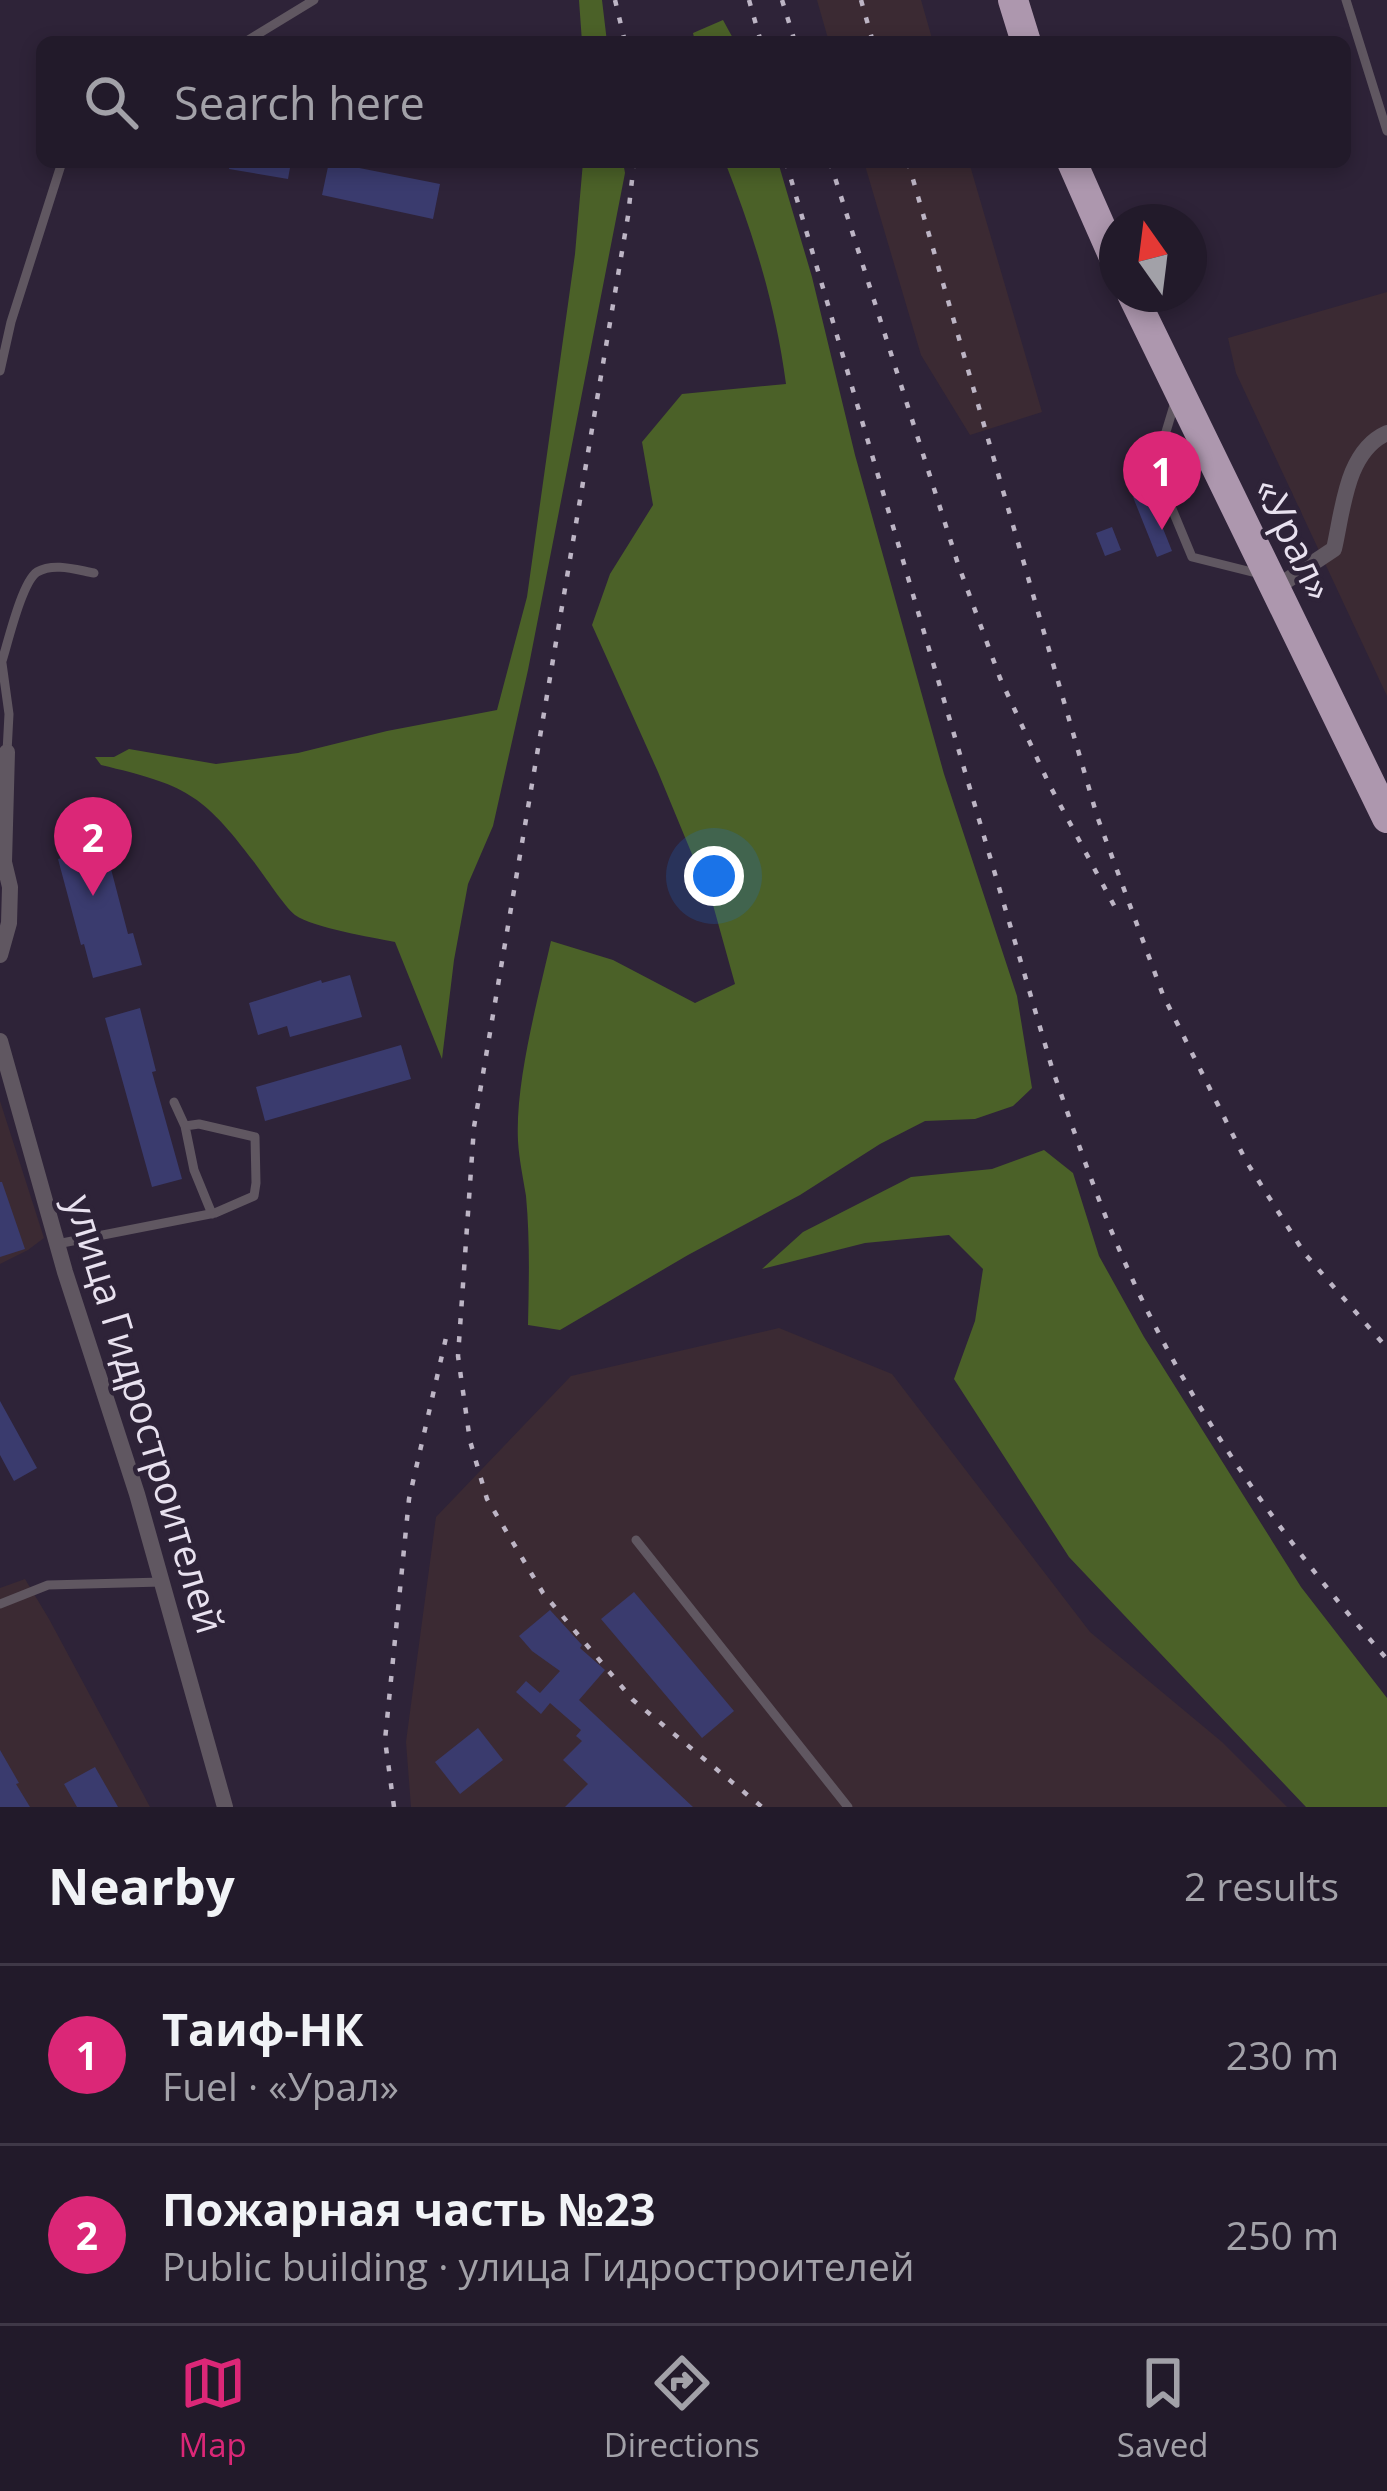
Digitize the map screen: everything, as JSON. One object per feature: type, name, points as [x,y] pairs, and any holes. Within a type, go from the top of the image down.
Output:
[{"type":"highway","points":[[1013,0],[1024,36]]},
{"type":"highway","points":[[1075,168],[1099,223]]},
{"type":"highway","name":"«Урал»","points":[[1141,312],[1387,818]]},
{"type":"street","points":[[1270,582],[1334,549],[1357,461],[1378,436],[1387,433]]},
{"type":"street","points":[[0,956],[9,923],[10,887],[4,862],[8,752]]},
{"type":"street","name":"улица Гидростроителей","points":[[0,1041],[225,1807]]},
{"type":"lane","points":[[255,36],[314,0]]},
{"type":"lane","points":[[1346,0],[1387,131]]},
{"type":"lane","points":[[0,371],[60,168]]},
{"type":"lane","points":[[1178,391],[1155,467],[1192,557],[1270,582]]},
{"type":"lane","points":[[2,661],[28,582],[38,572],[61,567],[94,573]]},
{"type":"lane","points":[[0,648],[8,752]]},
{"type":"lane","points":[[174,1102],[212,1214]]},
{"type":"lane","points":[[57,1244],[212,1214],[254,1196],[255,1137],[199,1124],[185,1126]]},
{"type":"lane","points":[[636,1540],[848,1807]]},
{"type":"lane","points":[[0,1604],[48,1585],[162,1582]]},
{"type":"shaded area","points":[[817,0],[921,0],[931,36],[827,36]]},
{"type":"shaded area","points":[[866,168],[971,168],[1042,412],[970,435],[921,355]]},
{"type":"shaded area","points":[[1387,292],[1387,696],[1236,373],[1228,338]]},
{"type":"shaded area","points":[[0,1101],[44,1238],[0,1264]]},
{"type":"shaded area","points":[[779,1328],[892,1374],[1090,1632],[1222,1742],[1287,1807],[411,1807],[406,1742],[436,1517],[571,1376]]},
{"type":"shaded area","points":[[25,1579],[150,1807],[0,1807],[0,1588]]},
{"type":"green space","points":[[579,0],[602,0],[606,36],[582,36]]},
{"type":"green space","points":[[723,20],[732,36],[694,36]]},
{"type":"green space","points":[[582,168],[624,168],[528,670],[493,826],[468,884],[442,1059],[395,942],[329,928],[295,915],[205,806],[173,786],[101,765],[95,757],[114,757],[129,749],[216,764],[298,753],[497,710],[527,597],[575,254]]},
{"type":"green space","points":[[727,168],[780,168],[944,774],[1017,996],[1032,1088],[1013,1106],[975,1119],[925,1121],[880,1144],[800,1195],[560,1330],[528,1325],[527,1212],[518,1118],[551,941],[613,960],[695,1003],[735,984],[713,905],[592,625],[610,574],[653,505],[642,442],[682,394],[786,384],[763,272]]},
{"type":"green space","points":[[1044,1150],[1073,1173],[1099,1256],[1144,1337],[1301,1587],[1387,1698],[1387,1807],[1306,1807],[1069,1557],[954,1379],[975,1321],[983,1269],[949,1235],[865,1243],[762,1269],[803,1232],[911,1177],[992,1169]]},
{"type":"building","points":[[229,168],[290,168],[288,179]]},
{"type":"building","points":[[328,168],[359,168],[440,184],[433,219],[322,195]]},
{"type":"building","points":[[1148,491],[1172,551],[1157,557],[1133,497]]},
{"type":"building","points":[[1112,527],[1121,550],[1105,556],[1096,533]]},
{"type":"building","points":[[105,846],[128,934],[133,933],[142,965],[93,978],[58,859]]},
{"type":"building","points":[[350,975],[362,1017],[290,1037],[287,1026],[258,1035],[249,1003]]},
{"type":"building","points":[[140,1008],[156,1071],[152,1072],[182,1179],[152,1187],[105,1018]]},
{"type":"building","points":[[401,1045],[411,1079],[265,1121],[256,1087]]},
{"type":"building","points":[[0,1182],[25,1249],[0,1257]]},
{"type":"building","points":[[0,1401],[37,1468],[14,1481],[0,1455]]},
{"type":"building","points":[[634,1592],[734,1711],[702,1738],[601,1619]]},
{"type":"building","points":[[550,1610],[605,1670],[579,1700],[693,1807],[565,1807],[588,1784],[563,1760],[582,1741],[576,1736],[581,1730],[550,1703],[541,1714],[516,1692],[526,1681],[540,1693],[560,1671],[519,1636]]},
{"type":"building","points":[[478,1728],[503,1760],[460,1794],[435,1762]]},
{"type":"building","points":[[0,1750],[16,1784],[30,1807],[0,1807]]},
{"type":"building","points":[[95,1767],[118,1807],[77,1807],[64,1784]]},
{"type":"railway","points":[[615,0],[624,36]]},
{"type":"railway","points":[[749,0],[759,36]]},
{"type":"railway","points":[[782,0],[793,36]]},
{"type":"railway","points":[[861,0],[871,36]]},
{"type":"railway","points":[[633,168],[474,1127],[458,1356],[470,1441],[487,1499],[543,1593],[633,1700],[762,1807]]},
{"type":"railway","points":[[788,168],[1052,1068],[1105,1216],[1151,1318],[1209,1422],[1276,1521],[1387,1659]]},
{"type":"railway","points":[[832,168],[958,564],[1000,678],[1049,784],[1117,911]]},
{"type":"railway","points":[[910,168],[1097,816],[1163,995],[1246,1161],[1305,1254],[1387,1348]]},
{"type":"railway","points":[[394,1807],[385,1740],[409,1499],[448,1329]]},
{"type":"place","name":"Таиф-НК","points":[[1162,530]]},
{"type":"place","name":"Пожарная часть №23","points":[[93,896]]}]
